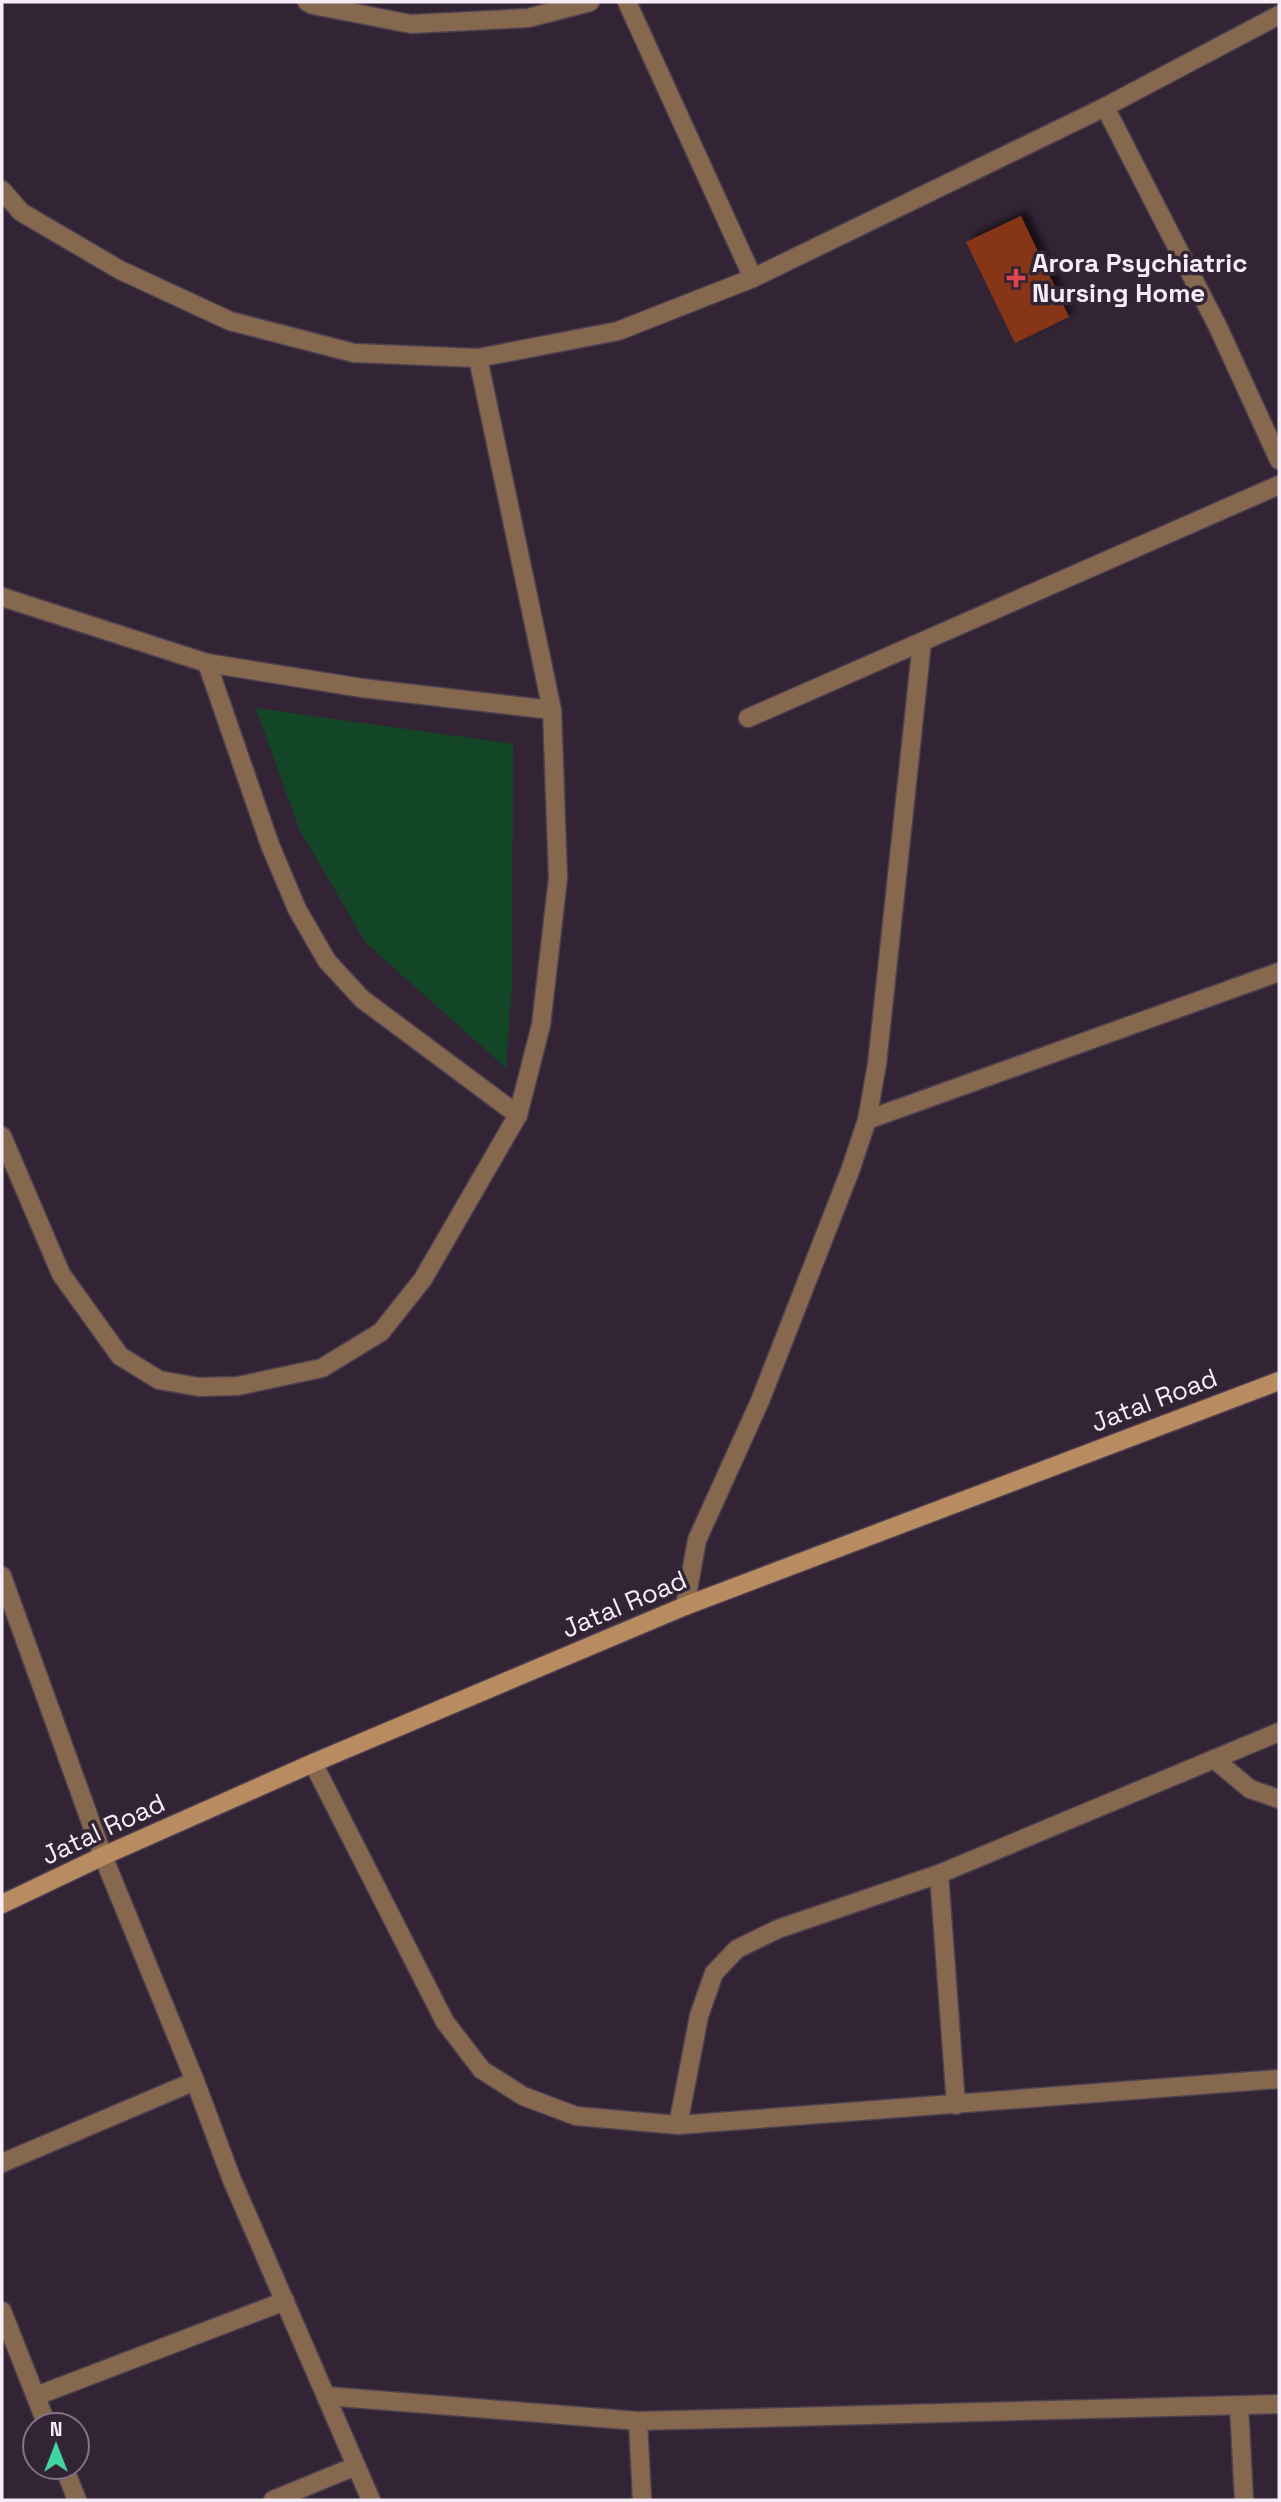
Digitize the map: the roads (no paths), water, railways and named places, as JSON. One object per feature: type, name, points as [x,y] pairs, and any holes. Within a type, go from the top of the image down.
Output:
[{"type":"main road","name":"Jatal Road","points":[[2,1904],[313,1763],[685,1606],[1279,1381]]},
{"type":"street","points":[[307,2],[411,24],[528,18],[590,2]]},
{"type":"street","points":[[627,2],[753,278]]},
{"type":"street","points":[[2,190],[22,212],[120,270],[230,321],[354,353],[478,358],[618,331],[753,278],[1105,107],[1279,15]]},
{"type":"street","points":[[1105,107],[1218,327],[1279,460]]},
{"type":"street","points":[[2,1136],[61,1274],[120,1356],[159,1380],[199,1387],[238,1386],[322,1368],[381,1332],[423,1279],[518,1115],[541,1025],[558,878],[552,710],[478,358]]},
{"type":"street","points":[[748,718],[1279,485]]},
{"type":"street","points":[[2,597],[207,663],[362,688],[552,710]]},
{"type":"street","points":[[685,1606],[697,1540],[760,1401],[850,1171],[867,1120],[877,1064],[922,642]]},
{"type":"street","points":[[207,663],[270,845],[297,909],[327,961],[362,999],[518,1115]]},
{"type":"street","points":[[867,1120],[1279,972]]},
{"type":"street","points":[[2,1576],[103,1856],[195,2081],[232,2180],[371,2500]]},
{"type":"street","points":[[678,2125],[699,2016],[715,1973],[737,1949],[778,1929],[939,1874],[1279,1732]]},
{"type":"street","points":[[1214,1759],[1250,1789],[1279,1799]]},
{"type":"street","points":[[313,1763],[445,2022],[482,2070],[523,2096],[576,2116],[678,2125],[1279,2079]]},
{"type":"street","points":[[939,1874],[956,2105]]},
{"type":"street","points":[[2,2163],[195,2081]]},
{"type":"street","points":[[36,2396],[285,2301]]},
{"type":"street","points":[[2,2311],[42,2411]]},
{"type":"street","points":[[326,2396],[638,2421],[1279,2404]]},
{"type":"street","points":[[1239,2406],[1244,2500]]},
{"type":"street","points":[[638,2421],[642,2500]]},
{"type":"street","points":[[273,2500],[356,2466]]},
{"type":"street","points":[[70,2481],[77,2500]]},
{"type":"place","name":"Arora Psychiatric Nursing Home","points":[[1016,278]]}]
